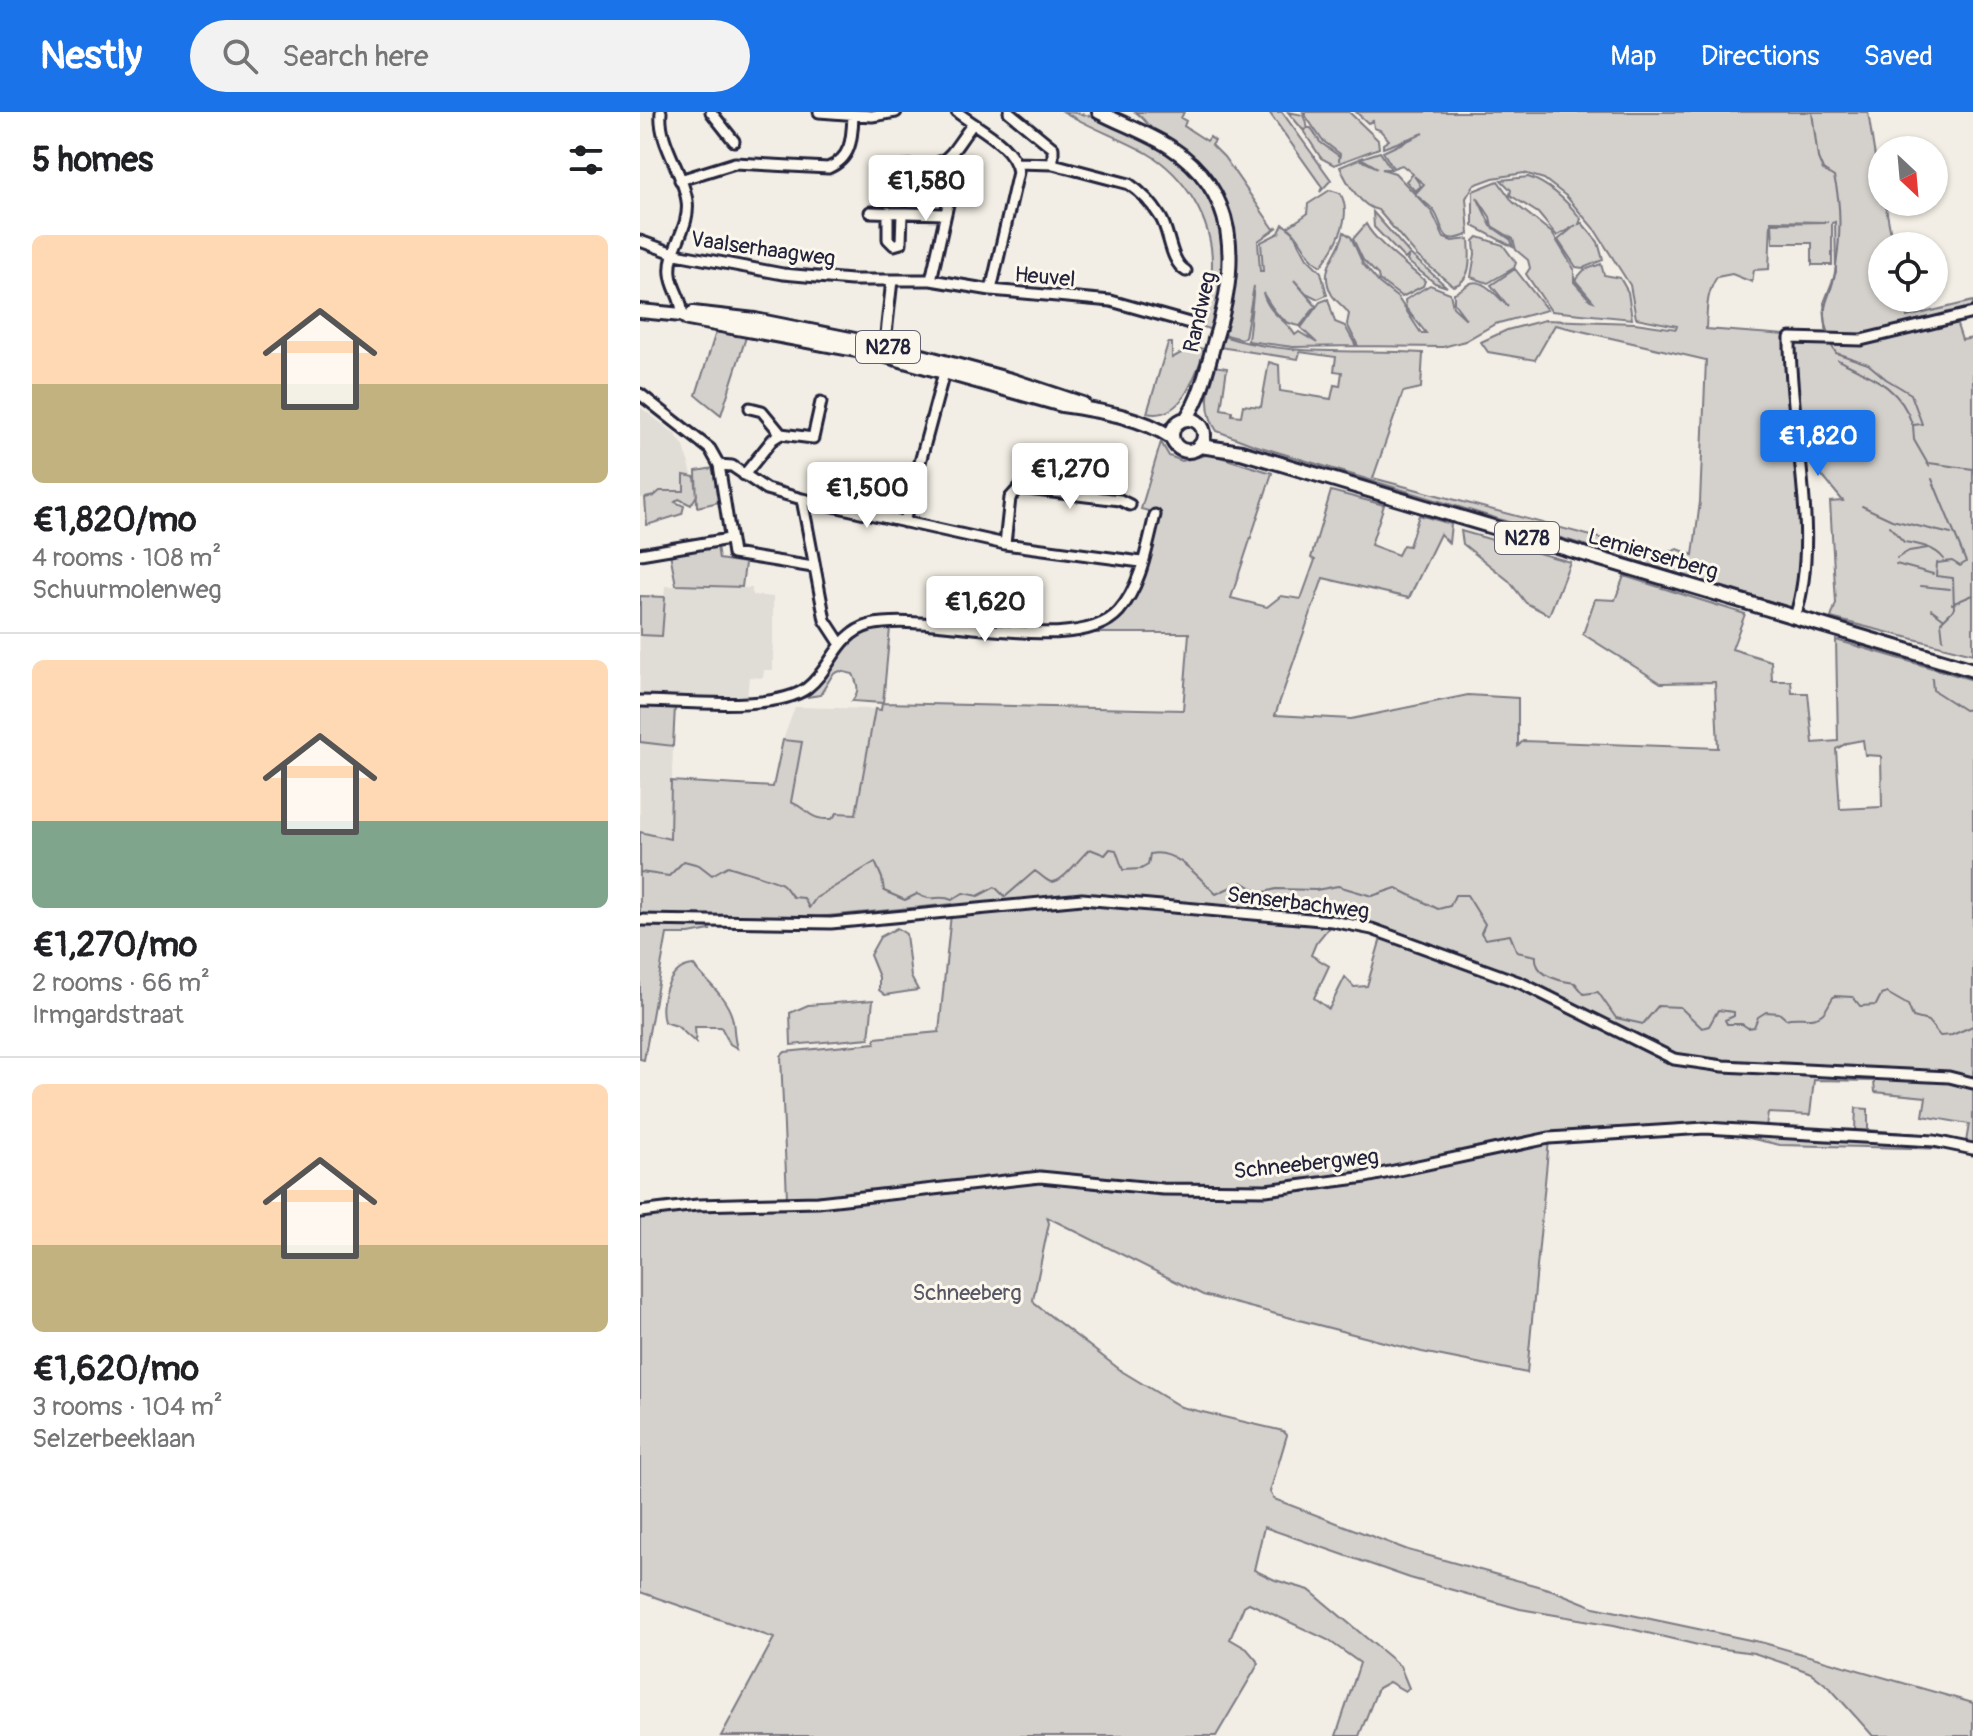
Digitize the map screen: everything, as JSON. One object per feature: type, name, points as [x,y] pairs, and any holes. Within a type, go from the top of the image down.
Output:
[{"type":"main road","name":"Randweg","points":[[1099,112],[1157,139],[1181,155],[1207,182],[1224,216],[1230,245],[1230,281],[1189,430]]},
{"type":"main road","name":"N278","points":[[640,311],[739,318],[1064,396],[1085,407],[1147,424],[1189,430]]},
{"type":"main road","name":"Lemierserberg","points":[[1189,430],[1229,448],[1973,670]]},
{"type":"street","points":[[670,112],[660,115],[686,194],[688,214],[671,276],[683,306],[682,315]]},
{"type":"street","points":[[711,112],[734,141]]},
{"type":"street","points":[[819,112],[853,115],[896,112]]},
{"type":"street","points":[[957,112],[1006,148],[1017,163],[1018,172],[991,290]]},
{"type":"street","points":[[1009,112],[1053,148],[1053,164]]},
{"type":"street","points":[[680,180],[727,163],[828,168],[838,163],[849,150],[853,115]]},
{"type":"street","points":[[907,166],[938,166],[972,125]]},
{"type":"street","points":[[1017,163],[1053,164],[1129,184],[1138,190],[1162,219],[1178,263],[1186,271]]},
{"type":"street","points":[[931,280],[955,173]]},
{"type":"street","points":[[870,212],[945,214]]},
{"type":"street","points":[[888,212],[888,239],[894,245],[901,243],[902,213]]},
{"type":"street","name":"Vaalserhaagweg","points":[[640,241],[676,254],[783,274],[892,280]]},
{"type":"street","points":[[884,351],[892,280]]},
{"type":"street","name":"Heuvel","points":[[892,280],[931,280],[991,290],[1111,301],[1193,324]]},
{"type":"street","points":[[1795,617],[1803,593],[1804,567],[1801,463],[1790,338],[1861,340],[1973,313]]},
{"type":"street","points":[[904,522],[946,366]]},
{"type":"street","points":[[640,394],[710,449],[719,465],[729,539],[736,556],[813,567]]},
{"type":"street","points":[[744,475],[773,439],[781,434],[813,438],[821,402]]},
{"type":"street","points":[[750,408],[762,411],[778,426],[781,434]]},
{"type":"street","points":[[719,465],[732,466],[766,489],[802,499],[1005,544],[1141,562]]},
{"type":"street","points":[[1005,544],[1010,498],[1019,488],[1120,500],[1130,505]]},
{"type":"street","points":[[802,499],[825,620],[840,643]]},
{"type":"street","points":[[640,701],[750,702],[791,698],[812,684],[840,643],[866,627],[889,624],[1080,633],[1103,624],[1120,610],[1134,589],[1155,515]]},
{"type":"street","points":[[640,554],[729,539]]},
{"type":"street","name":"Senserbachweg","points":[[640,920],[831,923],[1082,899],[1337,921],[1372,929],[1521,983],[1657,1052],[1683,1061],[1723,1066],[1924,1075],[1973,1083]]},
{"type":"street","name":"Schneebergweg","points":[[640,1212],[697,1205],[818,1202],[1040,1177],[1163,1189],[1266,1190],[1366,1177],[1549,1138],[1705,1128],[1934,1141],[1973,1149]]},
{"type":"shaded area","points":[[640,407],[675,434],[684,446],[692,475],[684,475],[685,491],[660,491],[654,496],[640,498]]},
{"type":"shaded area","points":[[665,586],[752,588],[752,595],[773,597],[773,670],[764,670],[763,678],[749,677],[747,698],[640,697],[640,635],[662,636]]},
{"type":"shaded area","points":[[795,707],[875,709],[856,814],[837,813],[832,819],[821,820],[810,817],[801,806],[791,802],[801,743],[783,740]]},
{"type":"shaded area","points":[[640,742],[673,746],[670,839],[640,832]]},
{"type":"green space","points":[[1064,112],[1097,119],[1160,149],[1185,168],[1204,189],[1216,212],[1222,237],[1223,265],[1211,330],[1201,326],[1211,280],[1211,248],[1202,216],[1185,187],[1161,162],[1147,153]]},
{"type":"green space","points":[[1135,112],[1184,112],[1181,118],[1186,121],[1184,126],[1207,141],[1210,137],[1215,141],[1212,145],[1224,157],[1274,229],[1278,227],[1258,241],[1260,271],[1263,271],[1261,242],[1279,233],[1283,224],[1293,232],[1307,258],[1321,272],[1327,295],[1318,299],[1306,293],[1294,280],[1316,306],[1300,326],[1282,319],[1263,293],[1269,307],[1295,335],[1299,332],[1317,343],[1301,328],[1320,302],[1328,299],[1335,322],[1345,326],[1356,346],[1293,347],[1248,341],[1254,286],[1245,337],[1241,339],[1223,334],[1236,263],[1231,218],[1223,197],[1210,176],[1192,157],[1156,133]]},
{"type":"green space","points":[[1269,112],[1282,112],[1331,180],[1320,192],[1322,187]]},
{"type":"green space","points":[[1288,112],[1303,115],[1308,128],[1339,156],[1339,161],[1340,154],[1322,140],[1303,112],[1349,112],[1378,140],[1379,148],[1334,165],[1321,158],[1304,132],[1306,129],[1303,130]]},
{"type":"green space","points":[[1356,112],[1868,112],[1872,136],[1868,136],[1868,216],[1888,216],[1890,232],[1868,232],[1868,312],[1906,312],[1907,317],[1928,312],[1948,312],[1948,307],[1973,301],[1973,312],[1856,344],[1956,322],[1962,340],[1973,338],[1973,654],[1831,618],[1836,603],[1830,502],[1843,501],[1800,449],[1802,549],[1793,608],[1254,445],[1217,431],[1208,407],[1214,366],[1227,368],[1221,409],[1241,416],[1243,405],[1261,407],[1269,362],[1279,365],[1280,391],[1331,399],[1334,385],[1340,386],[1342,372],[1334,371],[1336,357],[1300,352],[1298,359],[1219,347],[1223,336],[1247,343],[1297,350],[1423,353],[1421,388],[1403,392],[1373,478],[1659,554],[1678,549],[1693,555],[1700,502],[1706,360],[1555,325],[1535,360],[1488,352],[1481,342],[1507,330],[1545,320],[1635,323],[1676,329],[1677,326],[1636,318],[1630,285],[1595,230],[1566,196],[1544,179],[1524,173],[1474,185],[1466,198],[1469,234],[1452,239],[1448,237],[1434,211],[1415,194],[1424,184],[1414,176],[1421,186],[1415,191],[1406,181],[1413,174],[1402,165],[1393,168],[1383,152],[1424,133],[1383,148],[1389,140],[1374,128],[1373,121],[1368,123]],"holes":[[[1771,221],[1828,222],[1772,223],[1773,243],[1812,243],[1812,265],[1832,265],[1832,223],[1835,222],[1836,272],[1824,303],[1827,338],[1706,329],[1709,296],[1717,277],[1732,274],[1752,282],[1754,270],[1769,269]]]},
{"type":"green space","points":[[1380,152],[1391,169],[1382,169],[1395,173],[1432,212],[1444,238],[1452,241],[1469,239],[1469,267],[1459,283],[1453,286],[1417,256],[1378,210],[1360,199],[1346,180],[1340,167],[1359,159],[1378,168],[1361,158]]},
{"type":"green space","points":[[1528,177],[1551,189],[1570,206],[1581,219],[1579,224],[1582,223],[1598,242],[1603,260],[1583,268],[1576,267],[1558,240],[1576,225],[1557,236],[1538,213],[1510,195],[1511,190],[1501,180]]},
{"type":"green space","points":[[1498,181],[1513,202],[1552,233],[1574,269],[1574,282],[1590,300],[1593,301],[1575,280],[1584,270],[1601,264],[1604,275],[1620,278],[1628,292],[1632,319],[1551,311],[1526,274],[1530,268],[1528,260],[1516,250],[1513,239],[1492,226],[1477,197],[1491,226],[1511,240],[1513,247],[1473,226],[1473,191]]},
{"type":"green space","points":[[1330,190],[1340,193],[1344,202],[1344,221],[1337,241],[1321,266],[1288,227],[1307,214],[1308,204]]},
{"type":"green space","points":[[1373,212],[1410,254],[1447,287],[1435,283],[1407,261],[1409,255],[1405,259],[1374,227]]},
{"type":"green space","points":[[1366,224],[1384,246],[1425,281],[1423,286],[1402,297],[1379,280],[1363,260],[1353,239]]},
{"type":"green space","points":[[1344,232],[1351,237],[1363,264],[1379,283],[1398,298],[1421,333],[1426,333],[1406,308],[1405,300],[1430,285],[1450,293],[1453,307],[1466,319],[1454,303],[1454,293],[1476,282],[1486,286],[1508,306],[1491,285],[1515,269],[1547,310],[1495,324],[1465,341],[1443,347],[1358,346],[1347,324],[1349,314],[1332,295],[1327,277],[1330,262]]},
{"type":"green space","points":[[1478,237],[1503,245],[1516,263],[1514,268],[1488,283],[1471,277],[1474,241]]},
{"type":"green space","points":[[716,332],[746,337],[721,415],[696,395]]},
{"type":"green space","points":[[1168,343],[1172,343],[1172,358],[1192,347],[1205,349],[1191,383],[1178,403],[1159,414],[1147,413]]},
{"type":"green space","name":"Schneeberg","points":[[1161,442],[1169,456],[1182,461],[1210,454],[1272,473],[1231,598],[1267,607],[1281,596],[1301,599],[1315,560],[1311,558],[1331,491],[1384,505],[1371,545],[1398,555],[1403,545],[1409,546],[1419,515],[1451,524],[1449,543],[1440,534],[1409,598],[1323,578],[1275,715],[1351,719],[1468,695],[1518,698],[1518,746],[1523,741],[1718,748],[1715,682],[1661,683],[1583,634],[1595,599],[1615,600],[1624,576],[1745,614],[1732,649],[1771,661],[1772,681],[1791,681],[1792,693],[1808,693],[1813,743],[1838,741],[1836,640],[1973,680],[1973,1154],[1953,1149],[1780,1145],[1726,1133],[1686,1134],[1688,1132],[1843,1133],[1843,1130],[1855,1130],[1856,1108],[1868,1109],[1868,1130],[1942,1136],[1966,1142],[1969,1124],[1923,1116],[1926,1097],[1875,1092],[1874,1081],[1814,1080],[1810,1115],[1768,1113],[1766,1127],[1702,1125],[1549,1140],[1527,1373],[1422,1352],[1203,1295],[1047,1217],[1049,1223],[1033,1300],[1123,1372],[1181,1407],[1283,1431],[1287,1435],[1270,1492],[1274,1499],[1408,1550],[1552,1590],[1594,1607],[1764,1643],[1973,1703],[1973,1736],[1873,1736],[1830,1688],[1811,1673],[1795,1667],[1754,1653],[1702,1646],[1614,1625],[1520,1609],[1410,1578],[1264,1527],[1254,1570],[1309,1590],[1400,1666],[1409,1688],[1405,1691],[1389,1682],[1378,1688],[1359,1736],[1336,1736],[1360,1663],[1328,1640],[1249,1603],[1244,1606],[1230,1639],[1247,1649],[1259,1663],[1216,1736],[721,1736],[774,1638],[640,1592],[640,1213],[761,1207],[1038,1178],[1164,1192],[1244,1195],[1315,1189],[1314,1180],[1259,1186],[1194,1186],[1026,1174],[816,1200],[787,1198],[781,1056],[785,1052],[875,1043],[875,1038],[939,1032],[952,904],[817,917],[806,921],[640,918],[640,832],[670,839],[671,781],[773,787],[783,740],[802,742],[791,802],[818,818],[832,819],[837,813],[856,814],[875,709],[881,710],[882,703],[852,701],[857,691],[855,678],[853,674],[840,671],[833,674],[820,695],[800,698],[857,636],[890,628],[883,703],[1183,710],[1189,633],[1092,633],[1119,615],[1156,524],[1149,511],[1141,509]],"holes":[[[1863,740],[1865,755],[1881,756],[1882,807],[1840,809],[1836,749]],[[1326,923],[1383,931],[1367,986],[1354,987],[1345,977],[1329,1009],[1314,998],[1329,966],[1311,955],[1330,926]]]},
{"type":"green space","points":[[714,468],[719,502],[697,507],[696,471]]},
{"type":"green space","points":[[684,475],[695,477],[697,495],[691,505],[679,499],[675,502],[684,506],[682,514],[647,525],[645,498],[660,491],[684,491]]},
{"type":"green space","points":[[1461,531],[1570,562],[1549,615],[1526,603],[1509,581],[1463,544]]},
{"type":"green space","points":[[717,546],[719,559],[745,563],[742,587],[676,585],[670,553]]},
{"type":"green space","points":[[640,596],[665,597],[662,636],[640,635]]},
{"type":"green space","points":[[640,706],[675,706],[673,746],[640,742]]},
{"type":"green space","points":[[640,924],[708,927],[710,930],[667,934],[644,1060],[640,1059]]},
{"type":"green space","points":[[897,928],[906,934],[911,977],[918,990],[885,995],[879,990],[879,977],[870,955],[880,937]]},
{"type":"green space","points":[[693,965],[729,1009],[737,1048],[730,1044],[721,1027],[695,1027],[696,1043],[677,1026],[664,1022],[662,1005],[671,979],[684,967]]},
{"type":"green space","points":[[873,1000],[869,1038],[791,1045],[790,1013],[808,1005]]},
{"type":"waterway","points":[[1812,112],[1818,158],[1823,170],[1834,177],[1838,200],[1837,260],[1825,308],[1829,334]]},
{"type":"waterway","points":[[1830,343],[1836,353],[1868,364],[1911,394],[1922,424],[1913,425],[1914,440],[1929,466]]},
{"type":"waterway","points":[[1838,360],[1883,384],[1900,401],[1912,424]]},
{"type":"waterway","points":[[1929,463],[1973,469]]},
{"type":"waterway","points":[[1932,479],[1966,562],[1960,566],[1952,561],[1937,563],[1936,576],[1953,578],[1954,609],[1941,622],[1943,639]]},
{"type":"waterway","points":[[1862,506],[1892,520],[1951,534]]},
{"type":"waterway","points":[[1889,526],[1904,542],[1931,549],[1944,559]]},
{"type":"waterway","points":[[1897,558],[1909,551],[1928,548]]},
{"type":"waterway","points":[[1896,564],[1933,574]]},
{"type":"waterway","points":[[1921,586],[1950,589]]},
{"type":"waterway","points":[[1952,604],[1973,595]]},
{"type":"waterway","points":[[1931,609],[1943,618]]},
{"type":"waterway","points":[[1932,679],[1933,690],[1964,710],[1973,709]]},
{"type":"waterway","points":[[640,872],[669,876],[684,861],[699,865],[712,875],[728,866],[782,884],[793,897],[804,898],[809,908],[816,898],[875,862],[884,891],[905,900],[917,894],[952,900],[963,893],[978,896],[995,887],[1005,897],[1035,871],[1051,882],[1056,881],[1090,849],[1105,855],[1110,849],[1116,850],[1123,870],[1141,869],[1148,865],[1150,854],[1160,853],[1178,860],[1216,894],[1242,882],[1261,893],[1276,889],[1316,890],[1338,886],[1372,896],[1396,888],[1438,909],[1450,906],[1455,895],[1467,895],[1485,924],[1481,933],[1485,939],[1510,935],[1517,952],[1536,956],[1536,963],[1543,973],[1575,983],[1584,994],[1598,992],[1616,1018],[1643,1024],[1658,1006],[1680,1007],[1702,1028],[1709,1026],[1718,1010],[1734,1012],[1734,1016],[1725,1020],[1727,1024],[1742,1024],[1748,1028],[1754,1027],[1758,1017],[1766,1012],[1779,1013],[1786,1019],[1814,1018],[1824,1012],[1834,996],[1853,997],[1860,1006],[1876,1005],[1881,995],[1887,993],[1908,1005],[1913,1017],[1928,1021],[1940,1036],[1952,1035],[1973,1026]]}]
